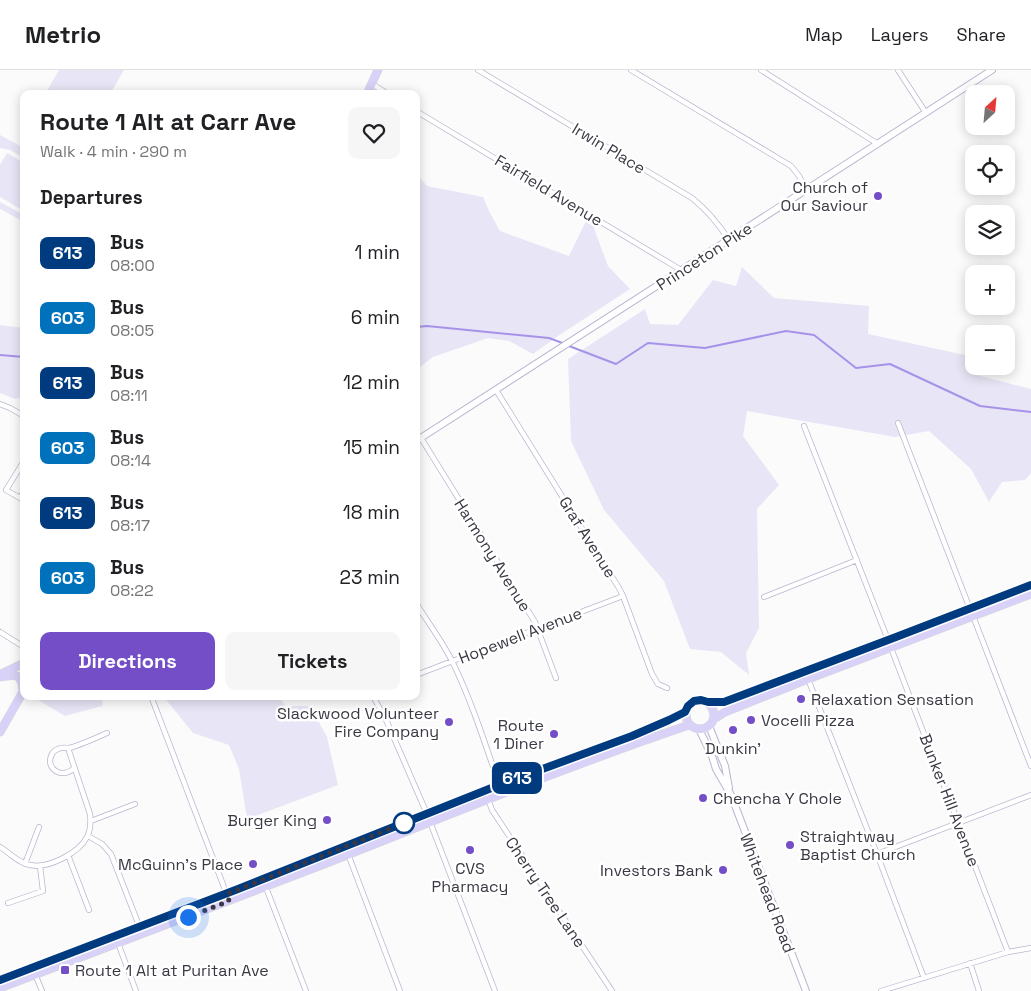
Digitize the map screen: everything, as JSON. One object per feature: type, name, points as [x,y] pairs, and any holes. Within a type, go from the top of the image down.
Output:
[{"type":"main road","points":[[369,90],[378,70]]},
{"type":"main road","name":"Princeton Pike","points":[[420,439],[992,70]]},
{"type":"main road","points":[[972,613],[1031,585]]},
{"type":"main road","points":[[890,644],[725,712],[704,728],[693,728],[686,720],[685,712],[694,701],[724,702],[972,613],[1031,594]]},
{"type":"main road","points":[[0,676],[20,665]]},
{"type":"main road","points":[[0,676],[12,675],[20,678]]},
{"type":"main road","points":[[0,732],[20,696]]},
{"type":"main road","points":[[708,702],[713,708],[714,719]]},
{"type":"main road","points":[[0,988],[34,971],[264,883],[348,855],[488,799],[685,712]]},
{"type":"main road","points":[[264,883],[346,846],[499,785],[689,724]]},
{"type":"main road","name":"Whitehead Road","points":[[709,726],[725,766],[731,794],[806,991]]},
{"type":"main road","name":"Whitehead Road","points":[[699,729],[716,769],[731,794]]},
{"type":"main road","points":[[0,980],[34,971]]},
{"type":"street","name":"Irwin Place","points":[[478,70],[692,198],[702,205],[714,218],[729,240]]},
{"type":"street","points":[[631,70],[790,166],[800,176],[806,190]]},
{"type":"street","points":[[761,70],[878,144]]},
{"type":"street","points":[[898,70],[926,113]]},
{"type":"street","points":[[372,84],[382,90]]},
{"type":"street","name":"Fairfield Avenue","points":[[420,112],[681,270]]},
{"type":"street","name":"Graf Avenue","points":[[496,390],[623,596],[652,674],[658,684],[667,688]]},
{"type":"street","points":[[0,404],[20,414]]},
{"type":"street","points":[[898,423],[1031,766]]},
{"type":"street","name":"Bunker Hill Avenue","points":[[804,426],[1008,952]]},
{"type":"street","name":"Harmony Avenue","points":[[420,443],[535,622],[556,678]]},
{"type":"street","points":[[20,467],[6,490],[20,498]]},
{"type":"street","points":[[764,596],[857,560]]},
{"type":"street","name":"Hopewell Avenue","points":[[420,674],[623,596]]},
{"type":"street","points":[[420,610],[452,662],[502,793]]},
{"type":"street","points":[[0,632],[20,644]]},
{"type":"street","points":[[808,679],[924,978]]},
{"type":"street","points":[[153,700],[228,897]]},
{"type":"street","points":[[375,700],[387,722],[427,814],[495,991]]},
{"type":"street","points":[[74,768],[64,774],[56,772],[51,766],[50,757],[52,753],[60,748],[68,748],[107,733]]},
{"type":"street","points":[[0,846],[25,864],[40,866],[68,855],[78,848],[88,836],[91,821],[90,814],[68,748]]},
{"type":"street","points":[[488,799],[489,789]]},
{"type":"street","points":[[877,854],[1031,795]]},
{"type":"street","name":"Cherry Tree Lane","points":[[488,799],[492,810],[612,991]]},
{"type":"street","points":[[91,821],[135,804]]},
{"type":"street","points":[[25,864],[39,827]]},
{"type":"street","points":[[88,836],[102,844],[111,854],[141,930]]},
{"type":"street","points":[[346,846],[400,991]]},
{"type":"street","points":[[68,855],[89,910]]},
{"type":"street","points":[[8,903],[43,891],[40,866]]},
{"type":"street","points":[[264,883],[306,991]]},
{"type":"street","points":[[116,940],[136,991]]},
{"type":"street","points":[[881,991],[1008,952],[1031,948]]},
{"type":"street","points":[[970,963],[979,991]]},
{"type":"street","points":[[34,971],[42,991]]},
{"type":"shaded area","points":[[59,70],[124,70],[112,90],[47,90]]},
{"type":"shaded area","points":[[0,135],[20,146],[20,156],[10,150],[0,148]]},
{"type":"shaded area","points":[[7,153],[20,161],[20,209],[0,197],[0,165]]},
{"type":"shaded area","points":[[420,178],[427,186],[483,197],[500,231],[569,256],[586,221],[592,223],[608,266],[630,289],[533,354],[509,341],[488,338],[433,357],[420,367]]},
{"type":"shaded area","points":[[0,202],[20,213],[20,220],[0,209]]},
{"type":"shaded area","points":[[742,267],[774,298],[869,306],[868,334],[965,355],[965,375],[977,375],[1031,389],[1031,473],[1025,480],[1002,482],[989,502],[971,469],[929,431],[895,437],[747,411],[743,436],[779,485],[757,509],[759,628],[746,653],[749,675],[721,652],[690,649],[664,581],[604,510],[571,441],[568,359],[645,309],[650,324],[678,325],[713,280],[736,286]]},
{"type":"shaded area","points":[[0,325],[20,328],[20,398],[15,399],[0,393]]},
{"type":"shaded area","points":[[38,700],[103,700],[102,706],[65,716]]},
{"type":"shaded area","points":[[166,700],[281,700],[285,706],[310,706],[327,737],[338,785],[247,819],[239,769],[229,745],[193,733]]},
{"type":"waterway","points":[[420,327],[549,338],[565,344]]},
{"type":"waterway","points":[[569,346],[616,364],[648,343],[705,348],[786,331],[814,335],[856,368],[890,364],[980,406],[1031,412]]},
{"type":"waterway","points":[[0,355],[20,357]]},
{"type":"bus line","name":"613","points":[[0,980],[238,889],[499,785],[632,736],[685,712],[686,708],[694,701],[724,702],[1031,585]]},
{"type":"place","name":"Church of Our Saviour","points":[[878,196]]},
{"type":"place","name":"Relaxation Sensation","points":[[801,699]]},
{"type":"place","name":"Vocelli Pizza","points":[[751,720]]},
{"type":"place","name":"Slackwood Volunteer Fire Company","points":[[449,722]]},
{"type":"place","name":"Dunkin'","points":[[733,730]]},
{"type":"place","name":"Route 1 Diner","points":[[554,734]]},
{"type":"place","name":"Chencha Y Chole","points":[[703,798]]},
{"type":"place","name":"Burger King","points":[[327,820]]},
{"type":"place","name":"Straightway Baptist Church","points":[[790,845]]},
{"type":"place","name":"CVS Pharmacy","points":[[470,850]]},
{"type":"place","name":"McGuinn's Place","points":[[253,864]]},
{"type":"place","name":"Investors Bank","points":[[723,870]]},
{"type":"place","name":"Route 1 Alt at Puritan Ave","points":[[65,970]]},
{"type":"route","points":[[188,917],[229,901],[227,894],[404,823]]}]
